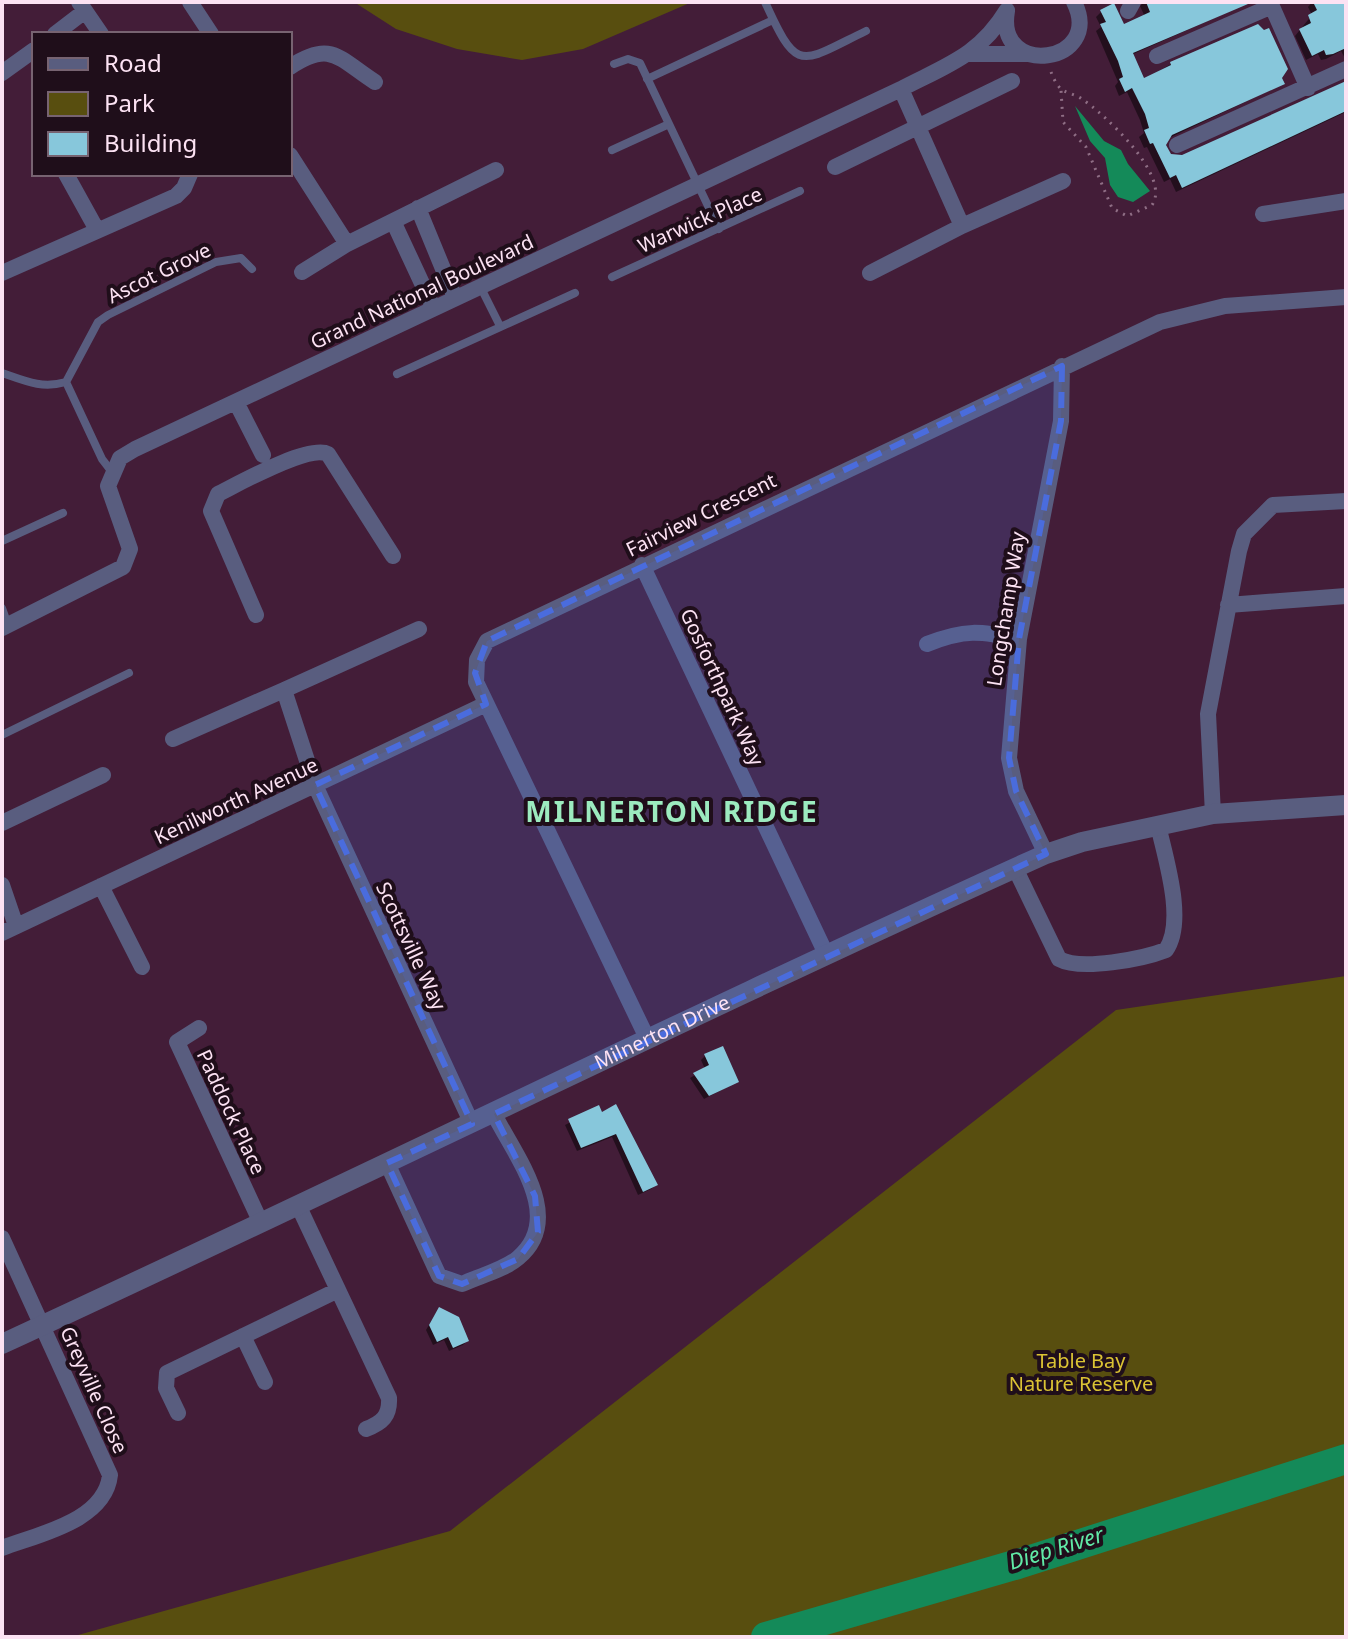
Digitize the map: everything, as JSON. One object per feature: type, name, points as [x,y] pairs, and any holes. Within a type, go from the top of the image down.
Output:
[{"type":"street","points":[[197,4],[210,32]]},
{"type":"street","points":[[1009,6],[1006,26],[1012,41],[1039,56],[1067,48],[1076,36],[1079,21],[1075,4]]},
{"type":"street","points":[[1157,56],[1271,4],[1308,88]]},
{"type":"street","points":[[57,32],[82,6],[100,32]]},
{"type":"street","name":"Grand National Boulevard","points":[[112,472],[120,458],[135,449],[901,89],[969,54],[990,37],[1009,6]]},
{"type":"street","points":[[2,73],[32,51]]},
{"type":"street","points":[[292,66],[319,51],[329,53],[375,82]]},
{"type":"street","name":"Grand National Boulevard","points":[[969,54],[1001,52],[1039,56]]},
{"type":"street","points":[[1177,145],[1346,69]]},
{"type":"street","points":[[835,167],[1012,81]]},
{"type":"street","points":[[901,89],[962,226]]},
{"type":"street","points":[[292,158],[347,244]]},
{"type":"street","points":[[302,272],[347,244],[496,170]]},
{"type":"street","points":[[67,176],[97,230]]},
{"type":"street","points":[[2,272],[176,196],[189,176]]},
{"type":"street","points":[[870,273],[962,226],[1063,181]]},
{"type":"street","points":[[1263,214],[1346,201]]},
{"type":"street","points":[[418,208],[455,298]]},
{"type":"street","points":[[393,221],[433,307]]},
{"type":"street","name":"Fairview Crescent","points":[[647,1038],[486,704],[475,673],[477,660],[487,641],[1160,322],[1198,310],[1266,301],[1346,297]]},
{"type":"street","name":"Longchamp Way","points":[[1046,854],[1010,769],[1011,704],[1019,639],[1061,421],[1062,366]]},
{"type":"street","points":[[236,402],[264,462]]},
{"type":"street","points":[[256,615],[211,511],[218,494],[264,462],[316,451],[328,454],[393,556]]},
{"type":"street","points":[[5,626],[123,567],[130,549],[112,506],[108,486],[112,472]]},
{"type":"street","points":[[1213,814],[1208,714],[1244,534],[1273,505],[1346,501]]},
{"type":"street","name":"Gosforthpark Way","points":[[642,565],[827,956]]},
{"type":"street","points":[[1228,605],[1346,596]]},
{"type":"street","points":[[173,739],[419,629]]},
{"type":"street","points":[[927,644],[970,631],[1019,639]]},
{"type":"street","name":"Scottsville Way","points":[[284,690],[315,785],[472,1124]]},
{"type":"street","name":"Kenilworth Avenue","points":[[9,930],[486,704]]},
{"type":"street","points":[[2,823],[103,775]]},
{"type":"street","name":"Milnerton Drive","points":[[2,1344],[494,1114],[647,1038],[1046,854],[1213,814],[1346,805]]},
{"type":"street","points":[[1015,868],[1059,959],[1077,966],[1153,955],[1166,950],[1175,930],[1171,882],[1158,825]]},
{"type":"street","points":[[2,885],[9,930]]},
{"type":"street","points":[[101,886],[142,967]]},
{"type":"street","name":"Paddock Place","points":[[199,1028],[177,1042],[261,1223]]},
{"type":"street","points":[[387,1163],[439,1276],[462,1284],[518,1259],[538,1232],[541,1213],[494,1114]]},
{"type":"street","points":[[298,1205],[389,1398],[387,1415],[381,1424],[366,1429]]},
{"type":"street","points":[[2,1238],[43,1326]]},
{"type":"street","points":[[178,1413],[166,1388],[167,1373],[336,1291]]},
{"type":"street","name":"Greyville Close","points":[[2,1548],[89,1512],[99,1505],[109,1484],[105,1461],[43,1326]]},
{"type":"street","points":[[243,1336],[265,1382]]},
{"type":"lane","points":[[765,2],[788,50],[808,59],[866,31]]},
{"type":"lane","points":[[614,64],[635,59],[647,79],[773,20]]},
{"type":"lane","name":"Warwick Place","points":[[647,79],[700,183],[719,229]]},
{"type":"lane","points":[[612,150],[669,124]]},
{"type":"lane","name":"Warwick Place","points":[[612,277],[800,191]]},
{"type":"lane","name":"Ascot Grove","points":[[66,382],[98,322],[108,315],[216,262],[241,258],[252,269]]},
{"type":"lane","points":[[480,286],[500,326]]},
{"type":"lane","points":[[397,374],[575,293]]},
{"type":"lane","points":[[2,373],[31,384],[52,386],[66,382],[112,472]]},
{"type":"lane","points":[[2,541],[63,513]]},
{"type":"lane","points":[[2,608],[5,626]]},
{"type":"lane","points":[[2,735],[129,673]]},
{"type":"path","points":[[1039,56],[1061,90],[1063,122],[1086,147],[1112,208],[1127,216],[1152,205],[1157,193],[1152,176],[1128,139],[1086,101],[1061,90]]},
{"type":"highlighted area","points":[[1062,366],[1061,421],[1019,639],[1009,758],[1016,791],[1046,854],[494,1114],[535,1196],[538,1232],[518,1259],[462,1284],[439,1276],[387,1163],[472,1124],[315,785],[486,704],[475,673],[487,641]]},
{"type":"green space","points":[[354,2],[692,2],[583,49],[522,60],[457,49],[396,29]]},
{"type":"green space","name":"Table Bay Nature Reserve","points":[[1346,976],[1346,1637],[71,1637],[450,1531],[1116,1010]]},
{"type":"shaded area","points":[[1075,106],[1104,141],[1121,150],[1150,191],[1133,202],[1118,197],[1110,185],[1105,158],[1090,141]]},
{"type":"building","points":[[1146,2],[1248,4],[1133,53],[1144,78],[1171,65],[1170,62],[1258,24],[1264,30],[1269,28],[1288,69],[1282,78],[1285,84],[1172,135],[1166,145],[1171,154],[1182,155],[1346,81],[1346,111],[1182,188],[1176,175],[1170,178],[1153,143],[1150,144],[1144,130],[1149,128],[1145,114],[1132,88],[1125,92],[1119,79],[1123,77],[1118,61],[1100,24],[1106,22],[1100,10],[1114,3],[1124,24],[1150,12]]},
{"type":"building","points":[[1313,2],[1346,2],[1346,48],[1326,55],[1324,50],[1312,56],[1299,29],[1311,23],[1308,15],[1317,10]]},
{"type":"building","points":[[723,1046],[739,1082],[709,1096],[693,1073],[709,1065],[704,1054]]},
{"type":"building","points":[[616,1104],[658,1185],[643,1192],[616,1134],[581,1148],[568,1119],[599,1105],[602,1112]]},
{"type":"building","points":[[439,1307],[459,1317],[469,1341],[453,1348],[448,1337],[437,1342],[429,1325]]},
{"type":"waterway","name":"Diep River","points":[[766,1637],[1018,1564],[1346,1459]]},
{"type":"district","name":"MILNERTON RIDGE","points":[[672,812]]}]
